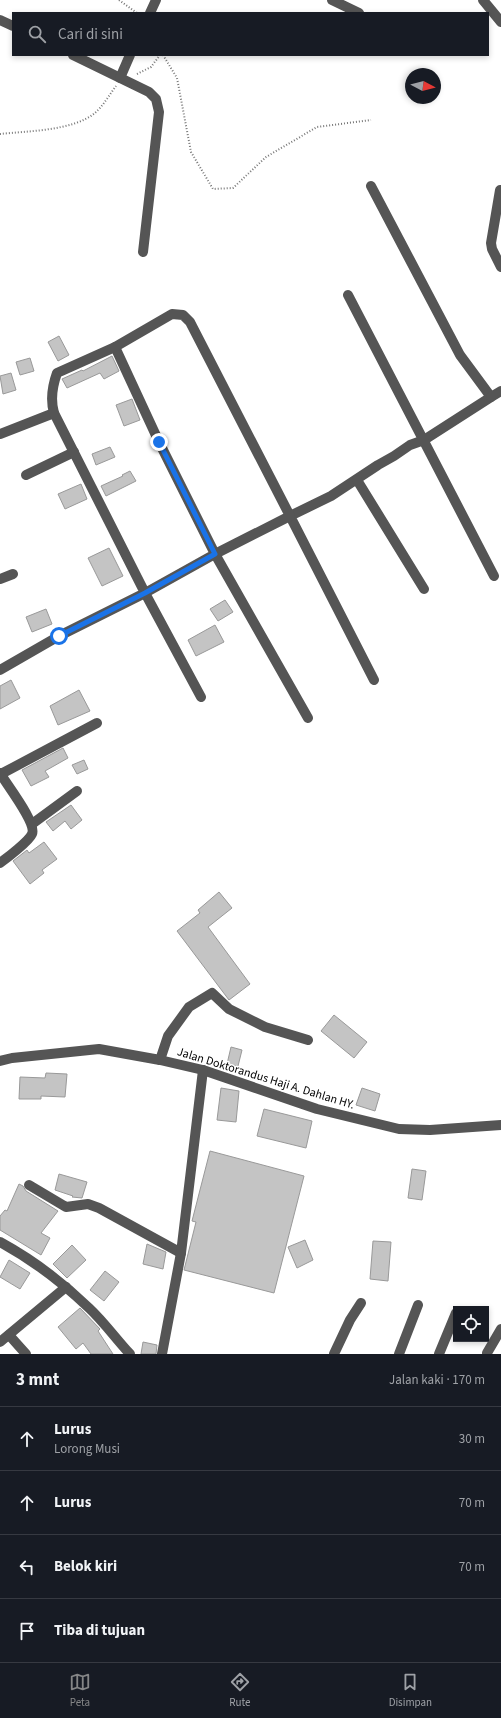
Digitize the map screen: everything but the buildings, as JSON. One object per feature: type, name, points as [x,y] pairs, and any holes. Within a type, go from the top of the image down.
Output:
[{"type":"street","points":[[150,12],[156,0]]},
{"type":"street","points":[[332,0],[357,12]]},
{"type":"street","points":[[483,0],[501,22]]},
{"type":"street","points":[[0,20],[12,26]]},
{"type":"street","points":[[75,56],[150,92],[156,99],[159,112],[143,252]]},
{"type":"street","points":[[122,79],[130,56]]},
{"type":"street","points":[[371,186],[460,355],[491,397]]},
{"type":"street","points":[[500,190],[491,243],[492,249],[501,267]]},
{"type":"street","points":[[348,295],[494,576]]},
{"type":"street","points":[[201,698],[145,593],[54,413],[51,401],[54,384],[58,373],[115,347],[172,314],[183,315],[190,322],[374,680]]},
{"type":"street","points":[[115,347],[159,442],[215,554],[308,718]]},
{"type":"street","points":[[0,670],[59,636],[145,593],[215,554],[331,496],[410,445],[424,440],[501,391]]},
{"type":"street","points":[[0,434],[54,413]]},
{"type":"street","points":[[26,475],[74,452]]},
{"type":"street","points":[[357,480],[424,589]]},
{"type":"street","points":[[0,579],[13,574]]},
{"type":"street","points":[[0,863],[31,837],[33,830],[32,824],[0,773],[97,723]]},
{"type":"street","points":[[32,824],[77,791]]},
{"type":"street","points":[[160,1060],[168,1036],[189,1007],[212,993],[229,1009],[265,1027],[308,1040]]},
{"type":"street","name":"Jalan Doktorandus Haji A. Dahlan HY.","points":[[0,1061],[12,1058],[99,1049],[160,1060],[203,1070],[317,1109],[399,1129],[430,1130],[501,1125]]},
{"type":"street","points":[[162,1354],[181,1253],[203,1070]]},
{"type":"street","points":[[29,1185],[66,1207],[88,1204],[99,1208],[181,1253]]},
{"type":"street","points":[[0,1242],[34,1262],[66,1287],[90,1309],[130,1354]]},
{"type":"street","points":[[0,1342],[66,1287]]},
{"type":"street","points":[[334,1354],[350,1320],[361,1303]]},
{"type":"street","points":[[399,1354],[418,1305]]},
{"type":"street","points":[[440,1354],[453,1322]]},
{"type":"street","points":[[487,1353],[501,1329]]},
{"type":"street","points":[[9,1334],[26,1354]]},
{"type":"path","points":[[119,0],[137,12]]},
{"type":"path","points":[[0,134],[54,129],[78,122],[95,113],[122,79],[151,67],[159,56]]},
{"type":"path","points":[[164,56],[177,78],[191,152],[213,189],[233,188],[266,157],[317,127],[371,120]]},
{"type":"route","points":[[59,636],[145,593],[215,554],[159,442]]}]
